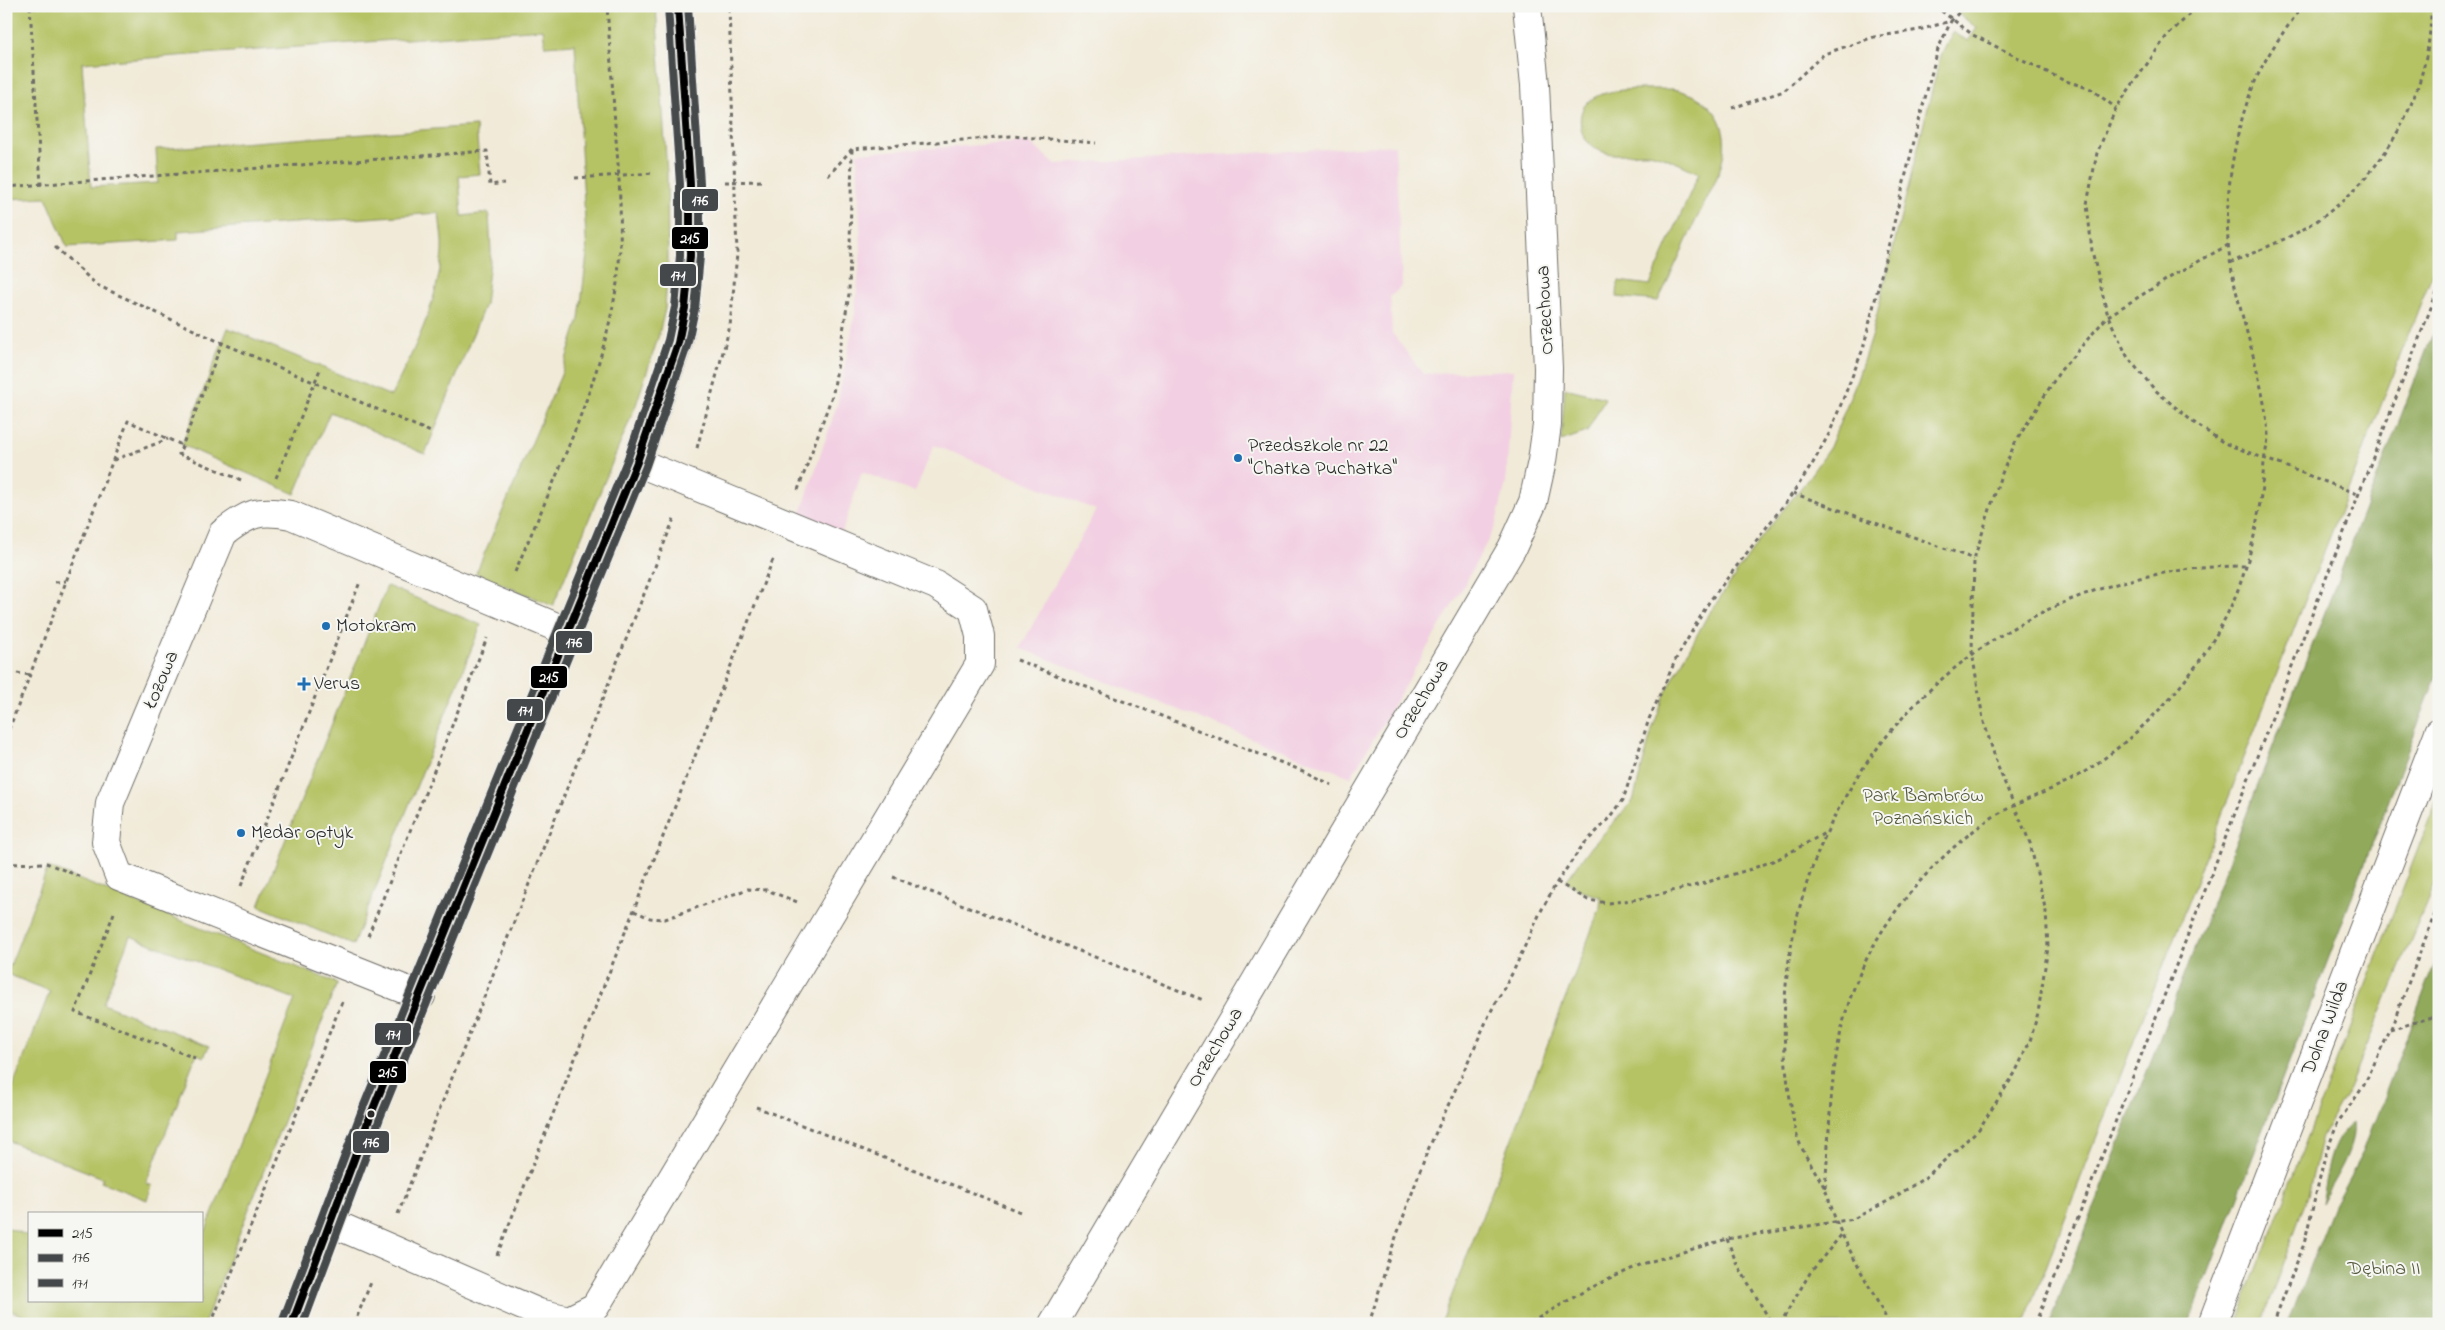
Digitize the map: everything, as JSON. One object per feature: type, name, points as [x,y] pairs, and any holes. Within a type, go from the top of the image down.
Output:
[{"type":"street","points":[[292,1324],[332,1222],[371,1114],[421,996],[637,462],[678,343],[685,308],[690,256],[689,171],[678,6]]},
{"type":"street","name":"Orzechowa","points":[[1053,1324],[1507,556],[1533,502],[1542,461],[1547,425],[1548,368],[1535,85],[1527,6]]},
{"type":"street","points":[[332,1222],[539,1313],[569,1320],[595,1307],[980,664],[980,636],[973,609],[936,585],[637,462]]},
{"type":"street","name":"Łozowa","points":[[119,876],[106,842],[110,803],[223,533],[245,516],[270,511],[291,515],[568,632]]},
{"type":"street","name":"Dolna Wilda","points":[[2212,1324],[2439,732]]},
{"type":"street","points":[[119,876],[421,996]]},
{"type":"path","points":[[30,6],[41,185]]},
{"type":"path","points":[[211,1324],[577,422],[609,320],[617,281],[619,255],[619,176],[607,6]]},
{"type":"path","points":[[354,1324],[688,483],[730,326],[737,254],[729,6]]},
{"type":"path","points":[[1935,6],[1951,21],[1972,34],[2063,80],[2091,89],[2116,108]]},
{"type":"path","points":[[1369,1324],[1392,1248],[1427,1152],[1490,1013],[1513,972],[1557,882],[1583,845],[1610,818],[1623,800],[1649,719],[1676,660],[1709,602],[1813,464],[1830,432],[1863,349],[1938,49],[1951,21],[1965,6]]},
{"type":"path","points":[[2203,6],[2194,10],[2166,37],[2116,108],[2097,153],[2087,204],[2092,251],[2108,316],[2128,358],[2155,390],[2193,422],[2224,443],[2360,495]]},
{"type":"path","points":[[1825,1188],[1832,1073],[1838,1038],[1867,957],[1902,903],[1923,879],[1991,818],[2087,771],[2148,721],[2178,687],[2223,623],[2236,595],[2257,530],[2263,488],[2264,457],[2268,438],[2255,360],[2230,262],[2228,206],[2238,133],[2263,66],[2284,30],[2304,6]]},
{"type":"path","points":[[2230,262],[2289,238],[2316,221],[2367,176],[2389,144],[2414,98],[2426,54],[2431,6]]},
{"type":"path","points":[[1732,108],[1784,91],[1824,54],[1874,37],[1919,30],[1951,21]]},
{"type":"path","points":[[828,176],[852,149],[1011,136],[1096,143]]},
{"type":"path","points":[[484,1288],[786,523],[832,393],[849,294],[852,149]]},
{"type":"path","points":[[6,187],[488,151],[490,185],[504,183]]},
{"type":"path","points":[[575,178],[689,171]]},
{"type":"path","points":[[1523,1324],[1588,1289],[1642,1264],[1727,1238],[1853,1219],[1890,1200],[1926,1177],[1958,1150],[1983,1123],[2015,1073],[2030,1041],[2038,1013],[2047,938],[2046,912],[2039,875],[2030,843],[1998,767],[1983,718],[1973,656],[1974,559],[2000,478],[2015,443],[2060,371],[2108,316],[2174,275],[2230,244]]},
{"type":"path","points":[[55,247],[97,286],[222,343],[433,433]]},
{"type":"path","points":[[2035,1324],[2360,495],[2439,287]]},
{"type":"path","points":[[222,343],[178,454],[250,483]]},
{"type":"path","points":[[273,485],[321,367]]},
{"type":"path","points":[[6,737],[128,421],[182,445]]},
{"type":"path","points":[[104,466],[169,438]]},
{"type":"path","points":[[1792,493],[1974,559]]},
{"type":"path","points":[[1890,1324],[1836,1222],[1825,1188],[1800,1144],[1791,1106],[1786,1072],[1784,999],[1793,926],[1804,890],[1830,821],[1864,764],[1886,734],[1926,694],[1973,656],[2009,631],[2048,609],[2117,584],[2168,573],[2214,566],[2245,566]]},
{"type":"path","points":[[55,582],[66,581]]},
{"type":"path","points":[[244,879],[356,592]]},
{"type":"path","points":[[980,664],[1013,659],[1303,771],[1339,788]]},
{"type":"path","points":[[17,673],[30,676]]},
{"type":"path","points":[[1557,882],[1588,900],[1608,904],[1639,899],[1701,884],[1751,869],[1778,859],[1826,832]]},
{"type":"path","points":[[6,864],[46,863],[56,867]]},
{"type":"path","points":[[861,864],[1201,999],[1235,1016]]},
{"type":"path","points":[[119,876],[120,898],[75,1012],[195,1058]]},
{"type":"path","points":[[634,911],[650,918],[665,920],[748,889],[767,890],[785,896],[828,919]]},
{"type":"path","points":[[2273,1324],[2304,1244],[2325,1156],[2338,1122],[2363,1087],[2390,1031],[2439,903]]},
{"type":"path","points":[[2390,1031],[2439,1015]]},
{"type":"path","points":[[723,1094],[1023,1213]]},
{"type":"path","points":[[1780,1324],[1810,1273],[1842,1234]]},
{"type":"path","points":[[1727,1238],[1736,1262],[1772,1324]]},
{"type":"shaded area","name":"Przedszkole nr 22 \"Chatka Puchatka\"","points":[[1029,142],[1055,164],[1395,145],[1402,286],[1390,297],[1392,333],[1423,374],[1513,370],[1506,483],[1495,527],[1464,585],[1351,777],[1020,648],[1096,510],[934,445],[915,492],[862,472],[842,532],[800,516],[838,402],[855,314],[861,249],[857,153]]},
{"type":"green space","points":[[6,6],[656,6],[667,174],[668,258],[665,309],[658,338],[636,405],[553,606],[476,573],[561,375],[579,319],[587,255],[575,44],[545,46],[543,29],[82,63],[91,187],[158,183],[156,149],[476,126],[480,174],[459,176],[462,216],[489,213],[491,252],[485,304],[425,454],[330,412],[295,494],[182,445],[228,328],[391,396],[424,326],[436,290],[442,252],[439,213],[178,231],[178,240],[67,247],[46,197],[7,199]]},
{"type":"green space","name":"Park Bambrów Poznańskich","points":[[1948,6],[2439,6],[2439,256],[2024,1324],[1441,1324],[1600,908],[1601,897],[1584,892],[1566,881],[1587,852],[1633,801],[1652,730],[1665,694],[1705,620],[1760,539],[1804,484],[1830,447],[1857,380],[1872,334],[1940,58],[1953,32],[1968,41],[1977,28]]},
{"type":"green space","points":[[1672,89],[1699,98],[1716,115],[1722,125],[1724,138],[1721,166],[1713,187],[1658,301],[1617,297],[1618,281],[1650,285],[1699,173],[1654,154],[1614,154],[1599,150],[1588,143],[1583,135],[1581,112],[1588,102],[1599,95],[1628,90]]},
{"type":"green space","points":[[2439,318],[2439,669],[2189,1324],[2049,1324]]},
{"type":"green space","points":[[1565,388],[1605,398],[1587,432],[1561,441]]},
{"type":"green space","points":[[387,586],[481,625],[353,945],[259,906]]},
{"type":"green space","points":[[2439,794],[2439,873],[2349,1088],[2322,1136],[2308,1195],[2261,1324],[2236,1324]]},
{"type":"green space","points":[[48,867],[337,983],[204,1324],[45,1324],[6,1309],[6,1227],[28,1236],[28,1302],[202,1302],[202,1240],[295,999],[130,936],[103,1004],[209,1046],[204,1057],[197,1054],[195,1058],[146,1183],[152,1186],[147,1200],[101,1182],[103,1178],[6,1140],[6,1104],[50,991],[7,974]]},
{"type":"green space","name":"Dębina II","points":[[2439,952],[2439,1324],[2288,1324],[2334,1205],[2363,1152]]},
{"type":"green space","points":[[2353,1123],[2353,1134],[2347,1155],[2321,1204],[2333,1149],[2338,1139]]},
{"type":"transit line","name":"215","points":[[292,1324],[371,1114],[637,462],[678,343],[685,308],[690,256],[690,184],[678,6]]},
{"type":"transit line","name":"176","points":[[303,1324],[380,1118],[646,466],[687,346],[695,309],[700,256],[700,183],[688,6]]},
{"type":"transit line","name":"171","points":[[283,1320],[362,1110],[628,458],[668,340],[675,307],[680,256],[680,184],[668,7]]},
{"type":"place","name":"Przedszkole nr 22 \"Chatka Puchatka\"","points":[[1238,458]]},
{"type":"place","name":"Motokram","points":[[326,626]]},
{"type":"place","name":"Verus","points":[[304,684]]},
{"type":"place","name":"Medar optyk","points":[[241,833]]}]
